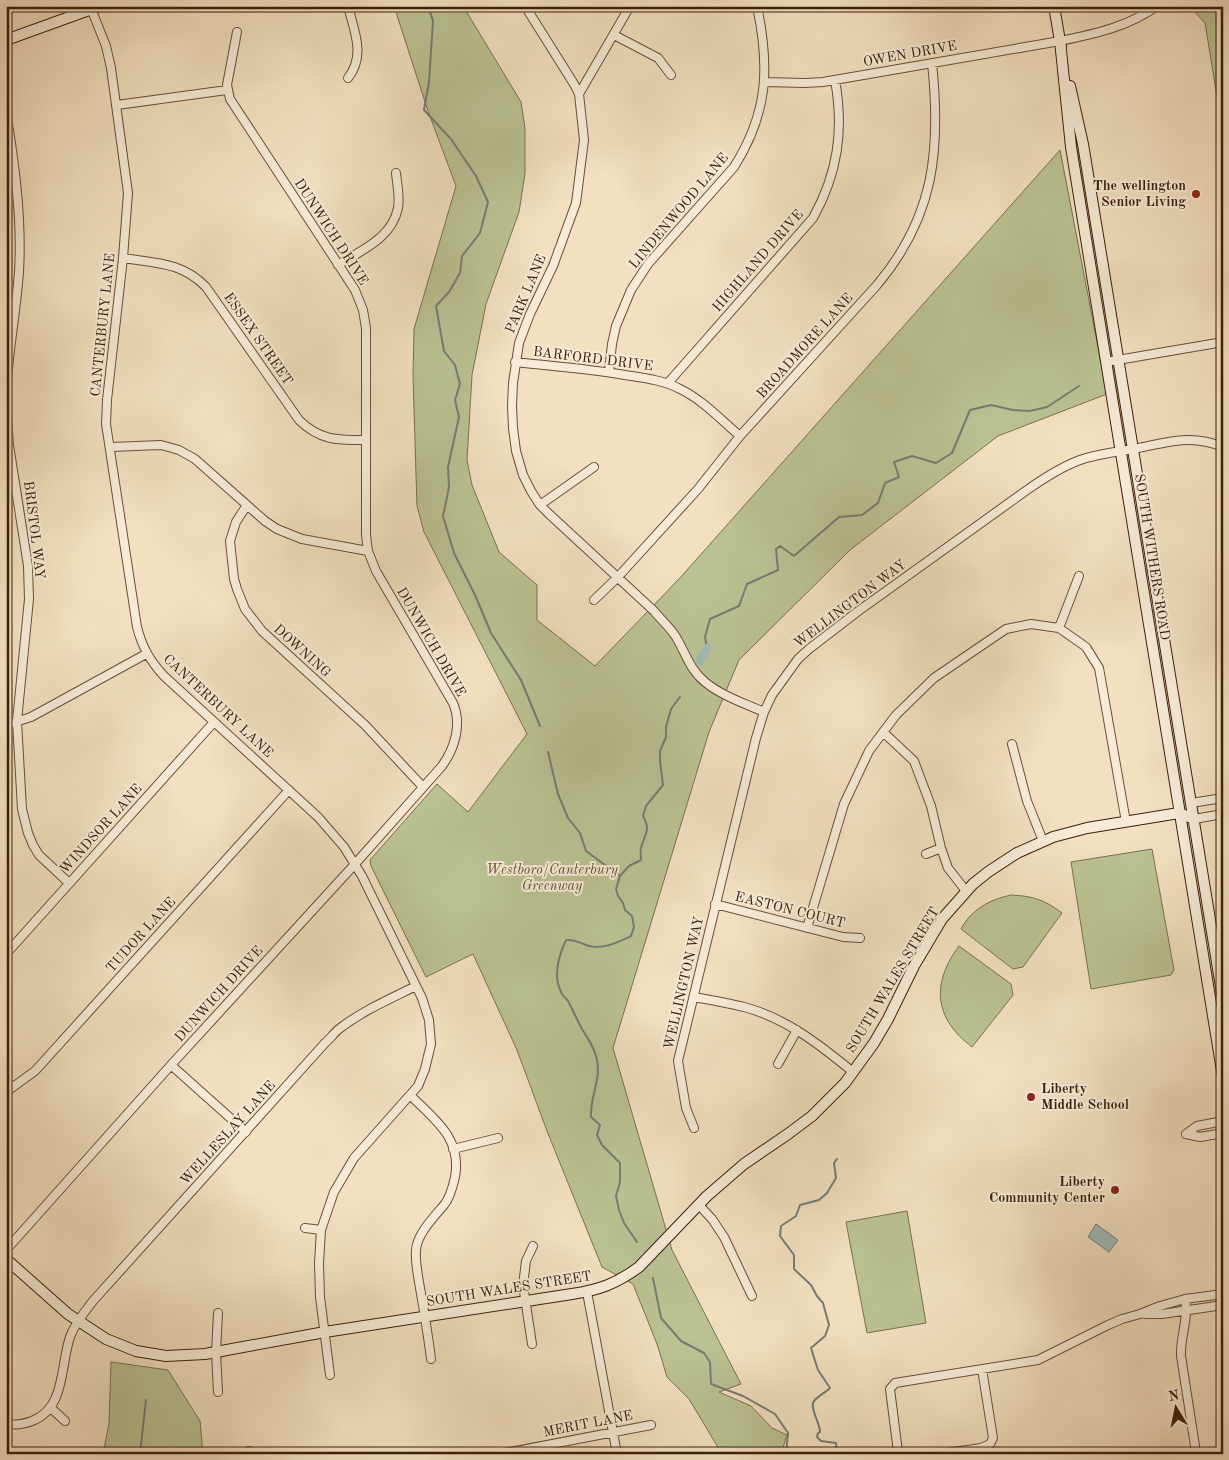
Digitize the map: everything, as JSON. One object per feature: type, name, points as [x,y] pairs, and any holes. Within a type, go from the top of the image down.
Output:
[{"type":"main road","name":"SOUTH WITHERS ROAD","points":[[1054,6],[1083,144],[1223,999]]},
{"type":"main road","points":[[6,40],[94,7]]},
{"type":"main road","name":"SOUTH WITHERS ROAD","points":[[1060,40],[1071,147],[1223,1077]]},
{"type":"main road","points":[[1179,814],[1191,803]]},
{"type":"main road","name":"SOUTH WALES STREET","points":[[6,1259],[68,1314],[106,1339],[136,1351],[166,1356],[205,1354],[325,1332],[587,1292],[612,1284],[639,1267],[699,1205],[744,1164],[812,1116],[845,1083],[874,1043],[914,966],[942,919],[973,884],[1000,862],[1043,841],[1068,832],[1179,814],[1194,819]]},
{"type":"street","points":[[348,6],[358,48],[357,63],[354,71],[348,78]]},
{"type":"street","name":"PARK LANE","points":[[525,6],[579,94],[584,140],[576,203],[553,266],[521,336],[515,362],[512,406],[513,428],[516,452],[523,475],[530,491],[548,513],[670,628],[682,647],[688,662],[704,682],[720,692],[764,712]]},
{"type":"street","points":[[579,94],[630,6]]},
{"type":"street","name":"LINDENWOOD LANE","points":[[609,372],[616,326],[631,290],[648,264],[722,182],[743,152],[758,118],[764,82],[764,59],[757,6]]},
{"type":"street","name":"OWEN DRIVE","points":[[764,82],[805,83],[835,80],[1099,33],[1136,19],[1157,6]]},
{"type":"street","name":"CANTERBURY LANE","points":[[94,7],[111,68],[128,193],[123,258],[106,412],[108,436],[140,641],[146,654],[164,676],[318,817],[344,847],[362,876],[416,986],[426,1009],[430,1032],[431,1044],[418,1086],[354,1158],[334,1192],[321,1230],[319,1263],[320,1297],[330,1375]]},
{"type":"street","points":[[117,106],[227,90],[237,32]]},
{"type":"street","points":[[614,35],[658,58],[671,75]]},
{"type":"street","name":"BROADMORE LANE","points":[[594,600],[617,578],[698,489],[740,436],[887,273],[905,246],[927,194],[934,163],[936,97],[932,63]]},
{"type":"street","name":"HIGHLAND DRIVE","points":[[668,383],[813,218],[828,188],[838,150],[840,116],[835,80]]},
{"type":"street","name":"DUNWICH DRIVE","points":[[6,1250],[442,766],[455,740],[457,729],[456,711],[376,571],[368,552],[366,535],[365,319],[360,302],[355,290],[232,103],[227,90]]},
{"type":"street","points":[[6,112],[19,214],[20,244],[17,300],[6,394]]},
{"type":"street","points":[[338,265],[381,238],[392,224],[398,207],[396,173]]},
{"type":"street","name":"ESSEX STREET","points":[[123,258],[171,266],[190,273],[206,287],[299,420],[306,427],[322,437],[366,440]]},
{"type":"street","points":[[1106,362],[1223,342]]},
{"type":"street","name":"BARFORD DRIVE","points":[[515,362],[609,372],[668,383],[702,403],[740,436]]},
{"type":"street","name":"BRISTOL WAY","points":[[6,404],[9,445],[29,582],[28,615],[17,721],[20,790],[24,822],[39,855],[69,883]]},
{"type":"street","name":"WELLINGTON WAY","points":[[694,1128],[686,1108],[678,1061],[715,904],[764,712],[772,695],[798,659],[856,612],[1056,470],[1089,457],[1180,439],[1207,442],[1223,448]]},
{"type":"street","points":[[110,447],[161,445],[179,450],[195,460],[265,521],[278,529],[292,536],[368,552]]},
{"type":"street","points":[[540,504],[594,467]]},
{"type":"street","name":"DOWNING","points":[[247,505],[236,522],[230,541],[236,589],[245,609],[262,631],[365,726],[423,787]]},
{"type":"street","points":[[1058,628],[1079,576]]},
{"type":"street","points":[[807,928],[844,804],[869,751],[896,715],[934,678],[1006,630],[1030,624],[1058,628],[1086,647],[1098,668],[1126,822]]},
{"type":"street","points":[[6,725],[26,720],[146,654]]},
{"type":"street","name":"WINDSOR LANE","points":[[6,954],[214,722]]},
{"type":"street","points":[[883,732],[914,761],[932,806],[941,848],[948,868],[966,891]]},
{"type":"street","points":[[1012,744],[1027,801],[1043,841]]},
{"type":"street","name":"TUDOR LANE","points":[[6,1092],[34,1071],[289,790]]},
{"type":"street","points":[[1191,803],[1223,798]]},
{"type":"street","points":[[1194,819],[1223,814]]},
{"type":"street","points":[[926,854],[941,848]]},
{"type":"street","name":"EASTON COURT","points":[[715,904],[843,937],[860,938]]},
{"type":"street","name":"WELLESLAY LANE","points":[[51,1408],[58,1392],[66,1349],[71,1336],[78,1320],[93,1302],[340,1029],[385,1001],[416,986]]},
{"type":"street","points":[[694,997],[744,1007],[774,1018],[797,1030],[853,1072]]},
{"type":"street","points":[[778,1064],[797,1030]]},
{"type":"street","points":[[171,1065],[246,1132]]},
{"type":"street","points":[[410,1096],[439,1122],[448,1136],[457,1165],[454,1185],[446,1203],[426,1225],[416,1249],[431,1359]]},
{"type":"street","points":[[1223,1121],[1197,1126],[1186,1134],[1200,1137],[1223,1133]]},
{"type":"street","points":[[453,1149],[498,1138]]},
{"type":"street","points":[[699,1205],[712,1219],[724,1237],[752,1296]]},
{"type":"street","points":[[304,1228],[321,1230]]},
{"type":"street","points":[[532,1344],[523,1285],[526,1260],[533,1246]]},
{"type":"street","points":[[587,1292],[617,1454]]},
{"type":"street","points":[[900,1454],[898,1452],[890,1389],[895,1383],[1038,1360],[1108,1325],[1160,1306],[1186,1299],[1223,1294]]},
{"type":"street","points":[[1186,1299],[1187,1310],[1181,1356],[1195,1446]]},
{"type":"street","points":[[1140,1314],[1162,1314],[1223,1305]]},
{"type":"street","points":[[218,1313],[216,1352],[218,1392]]},
{"type":"street","points":[[940,1454],[981,1448],[990,1444],[993,1438],[982,1369]]},
{"type":"street","points":[[6,1423],[18,1425],[30,1422],[40,1418],[51,1408],[65,1421]]},
{"type":"street","name":"MERIT LANE","points":[[500,1454],[651,1425]]},
{"type":"green space","name":"Westboro/Canterbury Greenway","points":[[394,6],[463,6],[521,102],[525,128],[525,173],[519,212],[486,304],[472,375],[467,460],[472,485],[499,552],[537,585],[537,620],[595,666],[679,579],[1060,150],[1107,394],[998,436],[850,550],[739,660],[709,732],[613,1048],[672,1250],[741,1384],[719,1392],[751,1406],[772,1428],[787,1435],[781,1454],[722,1454],[689,1399],[667,1377],[657,1344],[633,1284],[602,1267],[547,1131],[517,1050],[473,954],[426,977],[371,866],[370,860],[437,784],[468,812],[527,734],[424,532],[417,506],[413,376],[414,329],[456,186],[428,111]]},
{"type":"green space","points":[[1189,6],[1223,6],[1223,133],[1205,23]]},
{"type":"green space","points":[[1152,849],[1174,970],[1171,975],[1091,989],[1071,862]]},
{"type":"green space","points":[[1011,895],[1038,899],[1062,913],[1023,967],[1013,969],[961,929],[970,916],[982,906]]},
{"type":"green space","points":[[959,946],[1011,984],[1013,995],[972,1047],[959,1036],[950,1024],[941,1000],[944,974]]},
{"type":"green space","points":[[907,1211],[926,1323],[867,1333],[846,1222]]},
{"type":"green space","points":[[111,1362],[168,1370],[200,1421],[203,1454],[103,1454],[109,1424]]},
{"type":"water","points":[[1096,1224],[1118,1240],[1109,1252],[1088,1237]]},
{"type":"waterway","points":[[428,6],[433,21],[429,82],[424,110],[451,139],[476,176],[488,202],[480,233],[462,256],[460,273],[449,292],[436,306],[444,351],[455,365],[460,384],[455,400],[459,417],[448,467],[449,487],[443,516],[454,553],[491,633],[521,680],[540,726]]},
{"type":"waterway","points":[[707,648],[705,637],[710,619],[739,606],[747,584],[778,570],[776,549],[780,546],[794,556],[839,517],[862,515],[878,503],[885,483],[899,477],[894,462],[912,456],[936,463],[952,453],[970,410],[991,405],[1013,410],[1030,411],[1047,407],[1079,386]]},
{"type":"waterway","points":[[700,661],[707,648]]},
{"type":"waterway","points":[[637,1242],[624,1223],[619,1210],[616,1196],[620,1182],[620,1163],[602,1145],[597,1135],[600,1125],[591,1117],[598,1075],[596,1056],[562,993],[557,979],[557,972],[559,959],[566,940],[600,947],[631,936],[634,927],[632,916],[625,910],[616,889],[620,876],[629,866],[641,860],[641,849],[647,829],[643,816],[646,806],[663,785],[660,751],[666,737],[666,727],[671,709],[680,697]]},
{"type":"waterway","points":[[548,752],[558,794],[568,818],[580,833],[586,851],[620,876]]},
{"type":"waterway","points":[[837,1159],[834,1163],[836,1178],[827,1193],[819,1200],[800,1205],[796,1216],[781,1226],[780,1236],[794,1255],[794,1269],[811,1285],[823,1303],[829,1325],[825,1336],[811,1348],[818,1370],[830,1388],[814,1401],[813,1407],[820,1428],[817,1437],[821,1441],[836,1443],[837,1454]]},
{"type":"waterway","points":[[653,1278],[661,1318],[681,1341],[704,1353],[710,1362],[711,1384],[743,1396],[775,1414],[788,1433],[786,1454]]},
{"type":"waterway","points":[[140,1454],[146,1400]]},
{"type":"place","name":"The wellington Senior Living","points":[[1196,194]]},
{"type":"place","name":"Liberty Middle School","points":[[1031,1097]]},
{"type":"place","name":"Liberty Community Center","points":[[1115,1190]]}]
